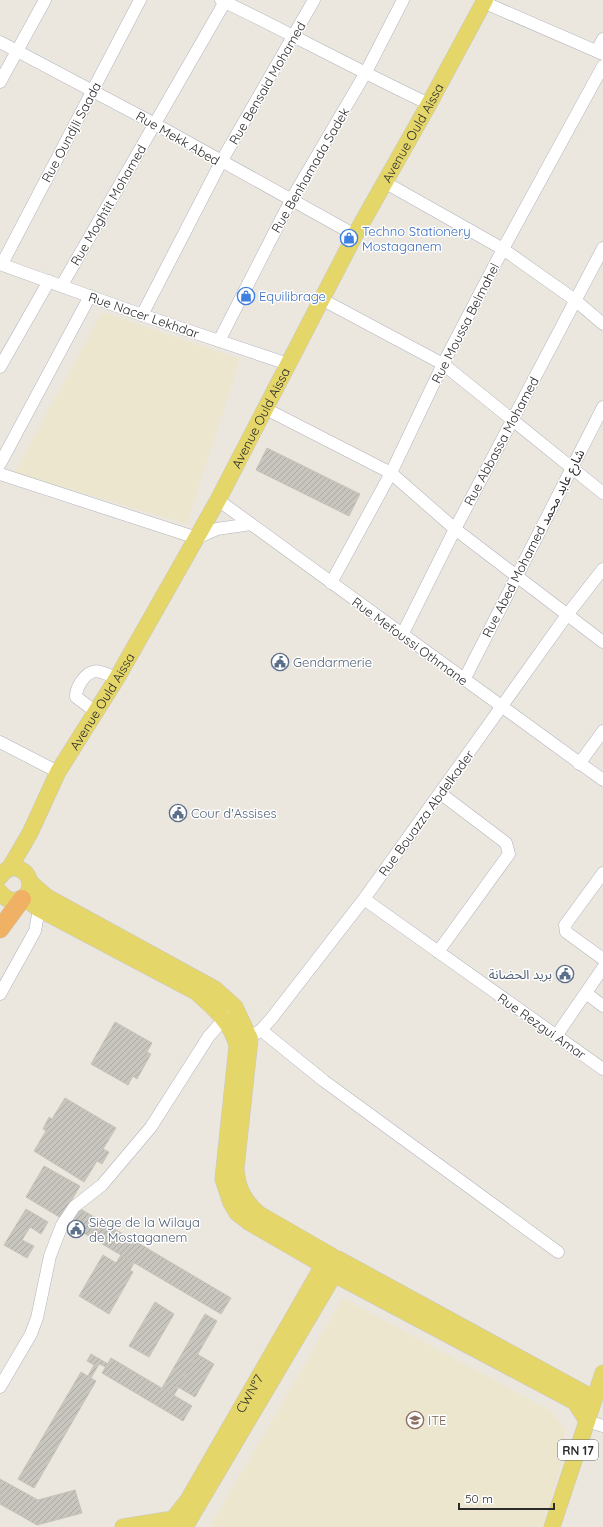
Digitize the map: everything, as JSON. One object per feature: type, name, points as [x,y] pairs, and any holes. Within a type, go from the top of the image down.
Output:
[{"type":"highway","points":[[0,929],[23,898]]},
{"type":"main road","name":"Avenue Ould Aissa","points":[[30,833],[58,772],[117,678],[218,500],[288,364],[323,300],[355,235],[386,183],[484,1]]},
{"type":"main road","points":[[4,871],[30,833]]},
{"type":"main road","points":[[23,898],[30,888],[28,878],[30,833]]},
{"type":"main road","points":[[4,871],[18,869],[47,897],[215,989],[235,1007],[249,1039],[236,1179],[241,1194],[249,1205],[259,1214],[331,1265],[593,1398]]},
{"type":"main road","points":[[0,892],[9,900],[23,898],[39,909],[196,992],[213,1007],[234,1034],[249,1039]]},
{"type":"main road","points":[[331,1265],[343,1279],[575,1402],[587,1421]]},
{"type":"main road","name":"CWN°7","points":[[174,1523],[331,1265]]},
{"type":"main road","name":"RN 17","points":[[552,1527],[587,1421],[593,1398],[603,1373]]},
{"type":"main road","points":[[123,1527],[174,1523]]},
{"type":"street","points":[[0,82],[45,0]]},
{"type":"street","name":"Rue Oundjli Saada","points":[[1,264],[140,0]]},
{"type":"street","name":"Rue Bensaid Mohamed","points":[[142,315],[221,162],[295,36],[314,0]]},
{"type":"street","name":"Rue Benhamada Sadek","points":[[219,341],[291,200],[365,74],[403,0]]},
{"type":"street","points":[[224,1],[295,36],[365,74],[429,104]]},
{"type":"street","name":"Rue Moghtit Mohamed","points":[[62,285],[224,1]]},
{"type":"street","points":[[484,1],[600,53],[603,39]]},
{"type":"street","name":"Rue Mekk Abed","points":[[0,42],[93,90],[355,235]]},
{"type":"street","name":"Rue Moussa Belmahel","points":[[331,583],[391,472],[443,364],[503,249],[603,66]]},
{"type":"street","points":[[386,183],[503,249],[576,300],[603,324]]},
{"type":"street","name":"Rue Abbassa Mohamed","points":[[402,636],[455,529],[603,248]]},
{"type":"street","name":"Rue Nacer Lekhdar","points":[[1,264],[142,315],[288,364]]},
{"type":"street","points":[[0,367],[49,281]]},
{"type":"street","points":[[0,464],[90,296]]},
{"type":"street","points":[[323,300],[443,364],[603,493]]},
{"type":"street","name":"Rue Abed Mohamed شارع عابد محمد","points":[[464,680],[603,407]]},
{"type":"street","points":[[266,409],[391,472],[455,529],[603,642]]},
{"type":"street","points":[[0,474],[197,538],[208,532],[222,528],[251,524]]},
{"type":"street","name":"Rue Mefoussi Othmane","points":[[218,500],[402,636],[603,780]]},
{"type":"street","name":"Rue Bouazza Abdelkader","points":[[249,1039],[364,899],[567,615],[603,569]]},
{"type":"street","points":[[96,712],[76,697],[76,690],[86,674],[95,671],[117,678]]},
{"type":"street","points":[[579,764],[603,731]]},
{"type":"street","points":[[0,742],[58,772]]},
{"type":"street","points":[[438,952],[509,854],[506,843],[440,793]]},
{"type":"street","points":[[603,873],[565,925],[564,929],[603,959]]},
{"type":"street","name":"Rue Rezgui Amar","points":[[364,899],[603,1069]]},
{"type":"street","points":[[0,994],[35,930],[39,909]]},
{"type":"street","points":[[556,1036],[603,968]]},
{"type":"street","points":[[586,993],[603,1006]]},
{"type":"street","points":[[0,1386],[31,1334],[37,1318],[50,1256],[62,1225],[74,1207],[102,1184],[151,1127],[209,1036],[235,1007]]},
{"type":"street","points":[[249,1039],[330,1086],[558,1252]]},
{"type":"street","points":[[587,1421],[603,1426]]},
{"type":"shaded area","points":[[102,312],[240,359],[187,524],[14,473]]},
{"type":"shaded area","name":"ITE","points":[[343,1298],[551,1411],[565,1429],[564,1457],[542,1527],[210,1527]]},
{"type":"building","points":[[267,448],[360,494],[349,516],[256,470]]},
{"type":"building","points":[[115,1022],[152,1043],[147,1052],[151,1054],[137,1079],[133,1076],[128,1085],[91,1064]]},
{"type":"building","points":[[65,1098],[116,1128],[103,1149],[109,1152],[102,1164],[97,1161],[84,1182],[34,1151],[46,1131],[43,1129],[49,1117],[52,1119]]},
{"type":"building","points":[[44,1166],[80,1186],[61,1218],[26,1197]]},
{"type":"building","points":[[79,1208],[231,1298],[221,1314],[70,1225]]},
{"type":"building","points":[[26,1209],[48,1222],[41,1234],[30,1227],[22,1240],[34,1246],[27,1258],[4,1245]]},
{"type":"building","points":[[103,1255],[116,1263],[121,1255],[134,1263],[130,1270],[133,1272],[109,1314],[79,1296]]},
{"type":"building","points":[[155,1302],[174,1314],[149,1357],[129,1346]]},
{"type":"building","points":[[205,1314],[217,1321],[174,1395],[162,1388]]},
{"type":"building","points":[[91,1354],[108,1364],[106,1367],[99,1364],[91,1378],[88,1376],[94,1365],[87,1361]]},
{"type":"building","points":[[197,1354],[214,1364],[195,1397],[178,1387]]},
{"type":"building","points":[[111,1358],[192,1406],[183,1421],[102,1373]]},
{"type":"building","points":[[81,1372],[96,1381],[34,1488],[18,1479]]},
{"type":"building","points":[[0,1479],[38,1500],[75,1490],[82,1513],[37,1525],[0,1504]]},
{"type":"place","name":"Techno Stationery Mostaganem","points":[[349,238]]},
{"type":"place","name":"Equilibrage","points":[[246,296]]},
{"type":"place","name":"Gendarmerie","points":[[280,662]]},
{"type":"place","name":"Cour d'Assises","points":[[178,813]]},
{"type":"place","name":"بريد الحضانة","points":[[565,974]]},
{"type":"place","name":"Siège de la Wilaya de Mostaganem","points":[[76,1229]]},
{"type":"place","name":"ITE","points":[[415,1420]]}]
